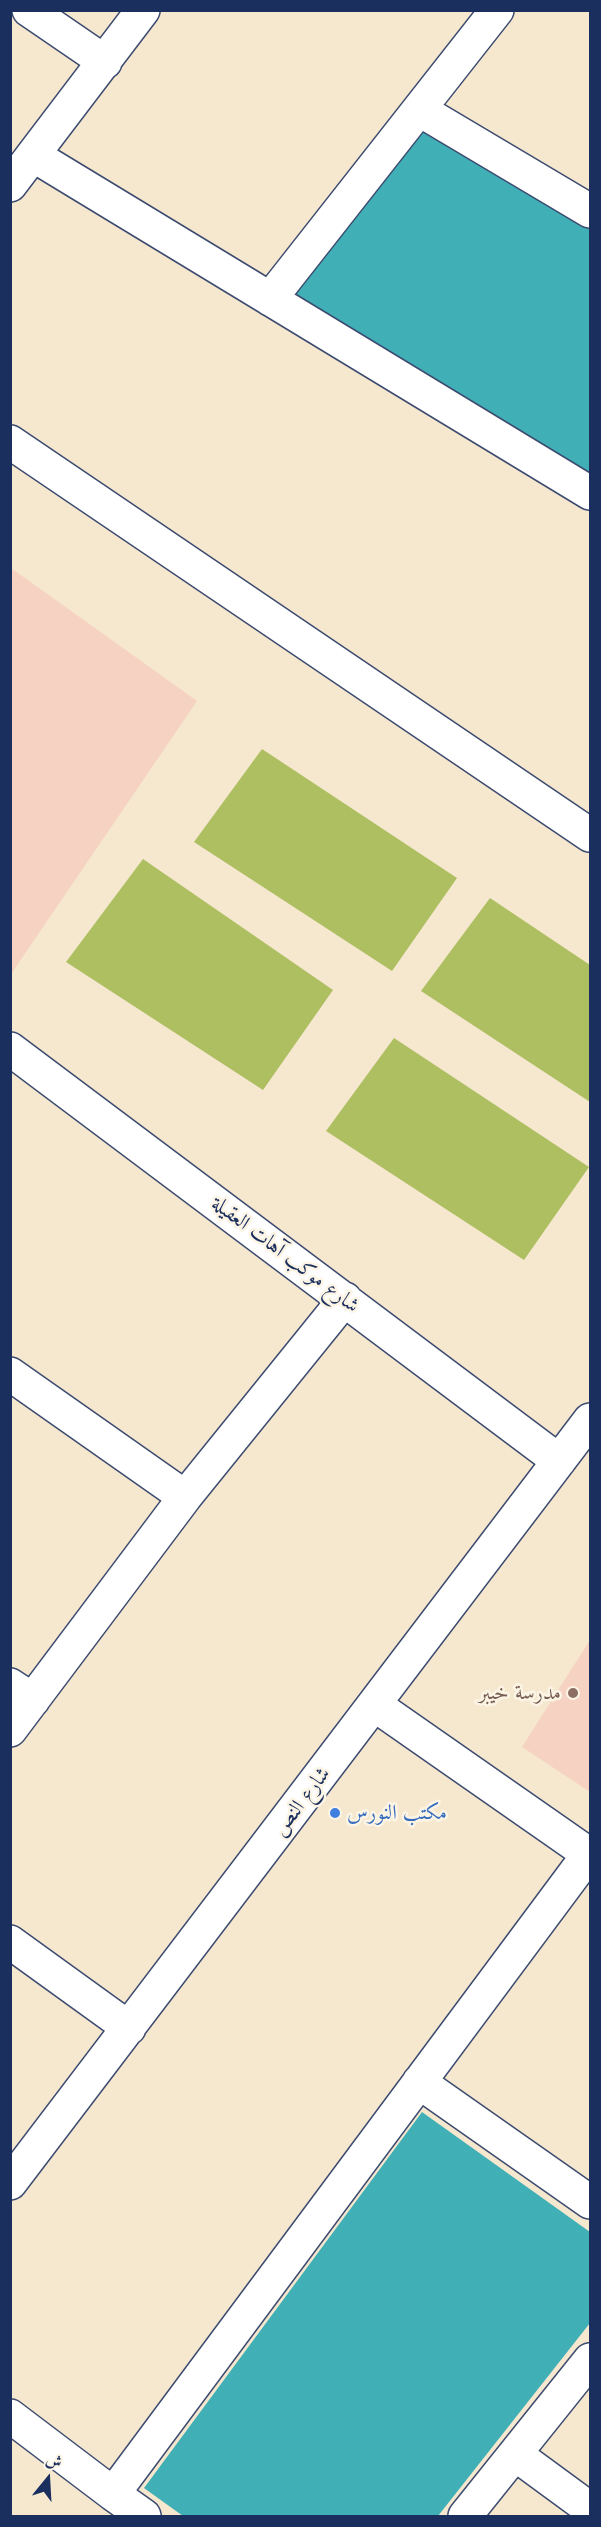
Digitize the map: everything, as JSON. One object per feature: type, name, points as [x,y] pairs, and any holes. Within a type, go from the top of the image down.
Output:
[{"type":"street","points":[[29,10],[105,62]]},
{"type":"street","points":[[10,185],[143,10]]},
{"type":"street","points":[[270,299],[497,10]]},
{"type":"street","points":[[420,110],[591,212]]},
{"type":"street","points":[[33,155],[591,493]]},
{"type":"street","points":[[10,442],[591,835]]},
{"type":"street","name":"شارع موكب آهات العقيلة","points":[[10,1049],[559,1461]]},
{"type":"street","points":[[10,1730],[22,1692],[185,1497],[345,1299]]},
{"type":"street","points":[[10,1374],[185,1497]]},
{"type":"street","name":"شارع النص","points":[[10,2183],[591,1420]]},
{"type":"street","points":[[113,2494],[590,1854],[375,1706]]},
{"type":"street","points":[[10,1942],[129,2028]]},
{"type":"street","points":[[419,2082],[591,2202]]},
{"type":"street","points":[[465,2517],[591,2360]]},
{"type":"street","points":[[10,2416],[144,2517]]},
{"type":"street","points":[[515,2454],[591,2509]]},
{"type":"shaded area","points":[[11,568],[197,701],[11,974]]},
{"type":"shaded area","name":"مدرسة خيبر","points":[[590,1640],[590,1792],[522,1747]]},
{"type":"green space","points":[[262,749],[457,878],[392,971],[194,842]]},
{"type":"green space","points":[[143,859],[333,990],[263,1090],[66,962]]},
{"type":"green space","points":[[490,898],[590,965],[590,1102],[421,991]]},
{"type":"green space","points":[[394,1038],[589,1167],[524,1260],[326,1131]]},
{"type":"water","points":[[423,129],[590,228],[590,476],[289,295]]},
{"type":"water","points":[[422,2112],[590,2232],[590,2323],[438,2516],[183,2516],[144,2488]]},
{"type":"place","name":"مدرسة خيبر","points":[[573,1693]]},
{"type":"place","name":"مكتب النورس","points":[[335,1813]]}]
